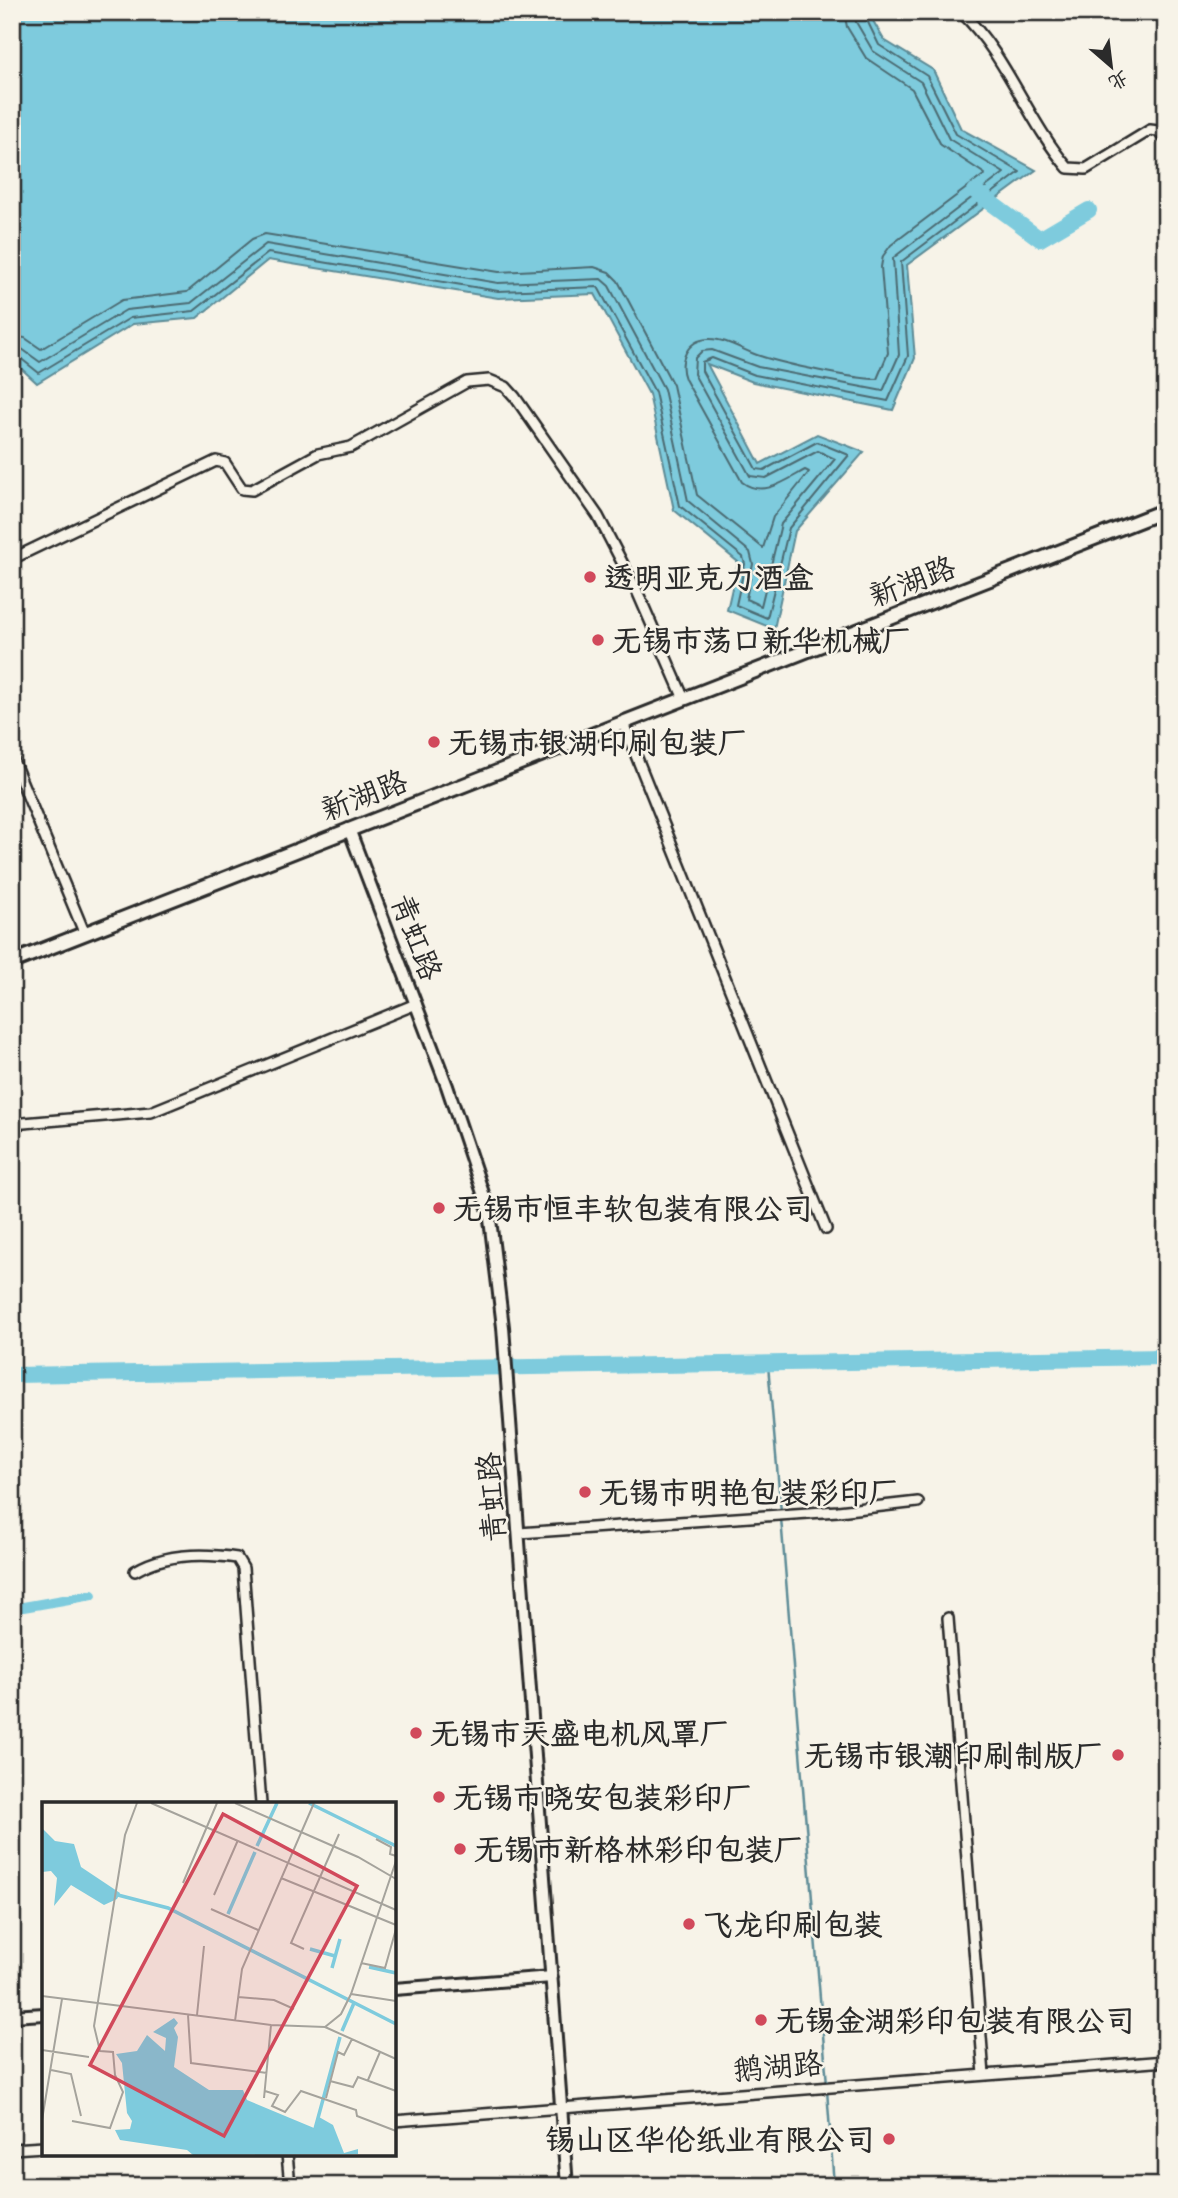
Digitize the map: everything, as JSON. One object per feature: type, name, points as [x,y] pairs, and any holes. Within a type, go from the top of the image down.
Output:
[{"type":"main road","name":"新湖路","points":[[12,962],[1166,510]]},
{"type":"street","points":[[961,12],[995,56],[1053,150],[1068,168],[1086,169],[1150,130],[1158,131],[1166,139]]},
{"type":"street","points":[[12,559],[216,461],[225,463],[243,489],[252,490],[318,454],[351,447],[467,382],[489,380],[506,387],[515,397],[598,516],[637,591],[684,698]]},
{"type":"street","points":[[623,723],[826,1229]]},
{"type":"street","points":[[12,758],[85,932]]},
{"type":"street","name":"青虹路","points":[[349,829],[447,1086],[489,1211],[509,1403],[567,2186]]},
{"type":"street","points":[[12,1124],[152,1112],[416,1004]]},
{"type":"street","points":[[519,1533],[918,1502]]},
{"type":"street","points":[[135,1571],[153,1560],[183,1555],[237,1558],[243,1569],[261,1802]]},
{"type":"street","points":[[947,1618],[984,2075]]},
{"type":"street","points":[[396,1989],[552,1977]]},
{"type":"street","points":[[12,2016],[42,2014]]},
{"type":"street","name":"鹅湖路","points":[[396,2121],[1166,2060]]},
{"type":"street","points":[[12,2150],[42,2147]]},
{"type":"street","points":[[287,2156],[290,2186]]},
{"type":"water","points":[[12,12],[868,12],[884,40],[933,70],[961,129],[1036,170],[907,265],[915,358],[893,410],[753,382],[707,364],[760,464],[817,434],[864,452],[795,531],[774,629],[727,610],[738,562],[674,510],[649,394],[595,294],[498,298],[268,260],[197,318],[133,324],[37,383],[12,360]]},
{"type":"waterway","points":[[975,191],[1040,239],[1089,210]]},
{"type":"waterway","points":[[12,1375],[1166,1357]]},
{"type":"waterway","points":[[768,1365],[781,1512]]},
{"type":"waterway","points":[[781,1518],[827,2084]]},
{"type":"waterway","points":[[12,1609],[92,1595]]},
{"type":"waterway","points":[[827,2090],[834,2186]]},
{"type":"place","name":"透明亚克力酒盒","points":[[590,577]]},
{"type":"place","name":"无锡市荡口新华机械厂","points":[[598,640]]},
{"type":"place","name":"无锡市银湖印刷包装厂","points":[[434,742]]},
{"type":"place","name":"无锡市恒丰软包装有限公司","points":[[439,1208]]},
{"type":"place","name":"无锡市明艳包装彩印厂","points":[[585,1492]]},
{"type":"place","name":"无锡市天盛电机风罩厂","points":[[416,1733]]},
{"type":"place","name":"无锡市银潮印刷制版厂","points":[[1118,1755]]},
{"type":"place","name":"无锡市晓安包装彩印厂","points":[[439,1797]]},
{"type":"place","name":"无锡市新格林彩印包装厂","points":[[460,1849]]},
{"type":"place","name":"飞龙印刷包装","points":[[689,1924]]},
{"type":"place","name":"无锡金湖彩印包装有限公司","points":[[761,2020]]},
{"type":"place","name":"锡山区华伦纸业有限公司","points":[[889,2139]]}]
